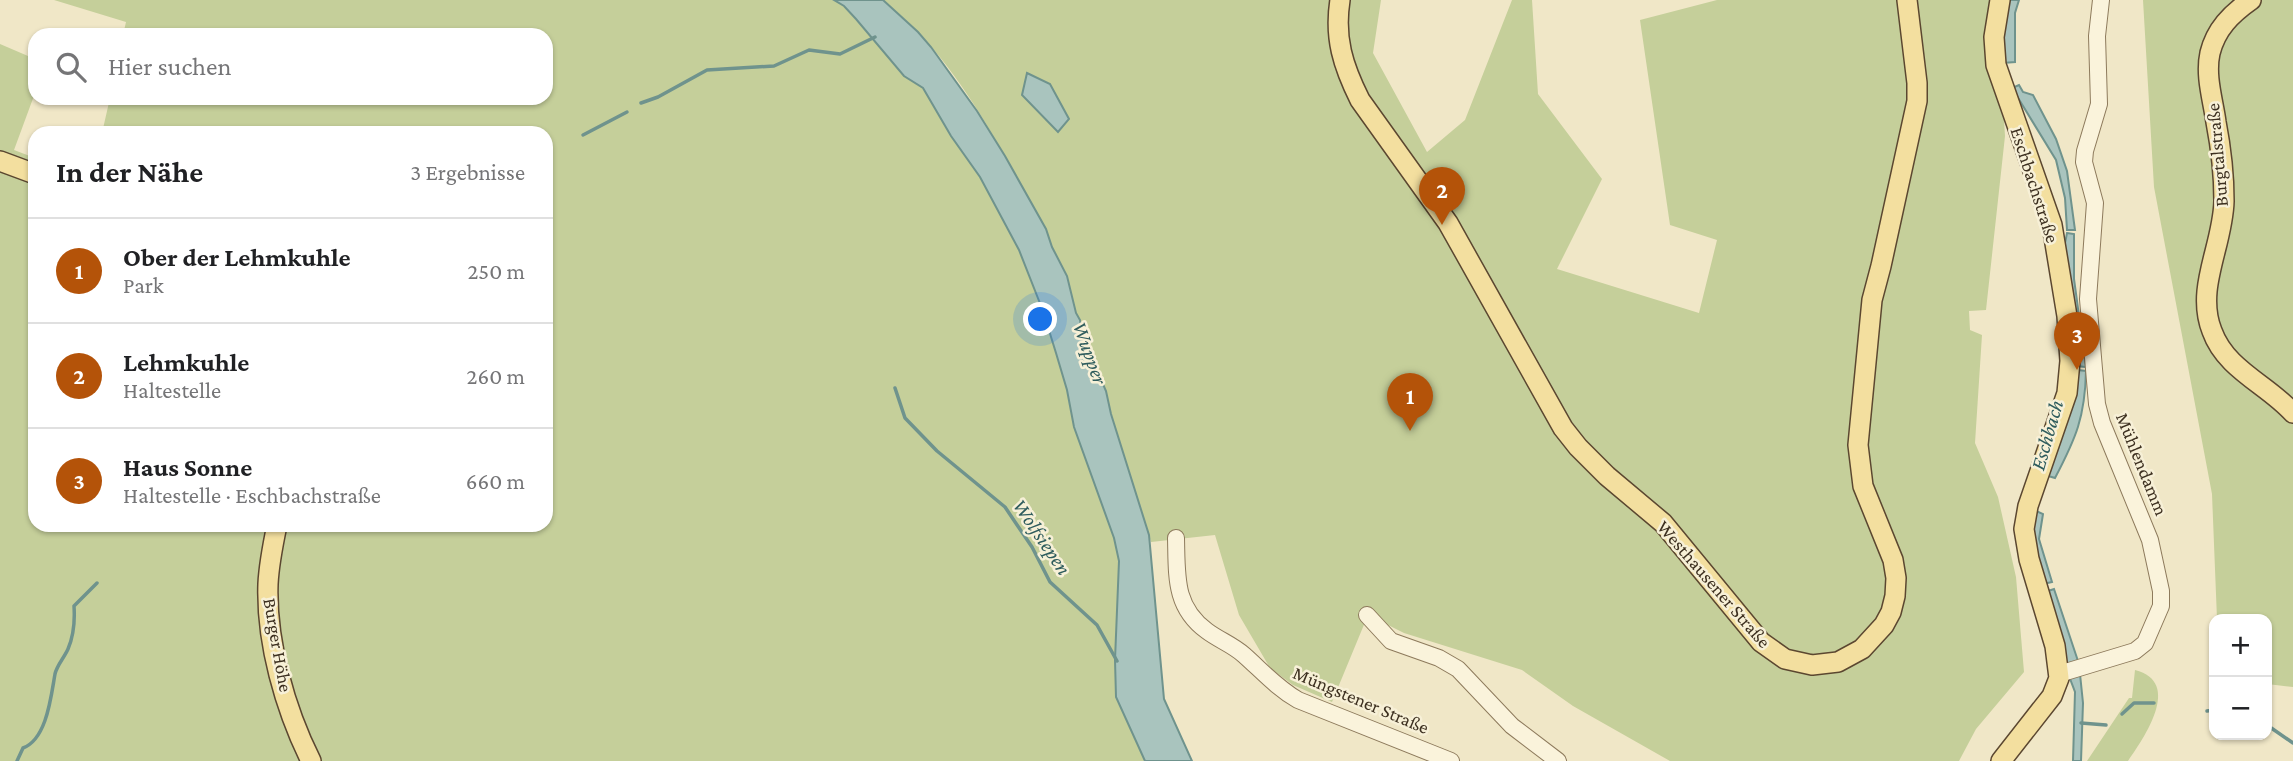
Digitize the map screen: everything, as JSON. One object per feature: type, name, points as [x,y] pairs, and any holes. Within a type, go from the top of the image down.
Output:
[{"type":"main road","name":"Westhausener Straße","points":[[1340,0],[1336,24],[1342,58],[1360,100],[1448,223],[1563,428],[1606,477],[1663,523],[1750,631],[1769,649],[1798,664],[1821,665],[1845,659],[1870,641],[1888,619],[1895,596],[1893,560],[1863,486],[1858,445],[1872,300],[1917,101],[1907,0]]},
{"type":"main road","name":"Eschbachstraße","points":[[2000,0],[1994,37],[1996,65],[2052,225],[2068,331],[2070,361],[2067,393],[2028,506],[2024,534],[2055,646],[2069,671]]},
{"type":"main road","name":"Burgtalstraße","points":[[2251,0],[2223,24],[2213,43],[2209,59],[2209,81],[2221,157],[2224,199],[2220,236],[2208,281],[2206,304],[2211,330],[2222,352],[2242,372],[2279,399],[2293,413]]},
{"type":"main road","points":[[0,161],[28,171]]},
{"type":"main road","name":"Burger Höhe","points":[[276,532],[268,578],[271,629],[289,704],[312,761]]},
{"type":"main road","points":[[2001,761],[2069,671]]},
{"type":"street","name":"Mühlendamm","points":[[2069,671],[2134,651],[2145,643],[2158,617],[2162,598],[2150,540],[2102,424],[2097,404],[2088,290],[2095,203],[2084,162],[2099,104],[2097,36],[2101,0]]},
{"type":"street","name":"Müngstener Straße","points":[[1176,538],[1180,594],[1186,611],[1195,622],[1241,653],[1272,682],[1298,699],[1451,761]]},
{"type":"street","points":[[1367,615],[1391,641],[1438,658],[1458,669],[1512,726],[1558,761]]},
{"type":"green space","points":[[54,0],[834,0],[844,6],[904,76],[923,88],[951,136],[980,177],[1019,250],[1043,311],[1067,390],[1074,427],[1114,538],[1119,561],[1116,697],[1145,761],[0,761],[0,44],[28,56],[28,105],[31,105],[14,150],[28,155],[28,532],[553,532],[553,126],[104,126],[108,105],[553,105],[553,28],[125,28],[126,22]]},
{"type":"green space","points":[[883,0],[1381,0],[1373,53],[1427,152],[1465,120],[1512,0],[1532,0],[1538,94],[1602,179],[1557,269],[1699,313],[1717,240],[1670,225],[1640,20],[1717,0],[1993,0],[2009,118],[2004,120],[2005,136],[1986,310],[1969,311],[1970,330],[1982,335],[1975,443],[1998,497],[2016,577],[2024,672],[1976,729],[1959,761],[1670,761],[1573,706],[1522,670],[1404,633],[1368,615],[1332,702],[1293,685],[1270,668],[1239,615],[1215,535],[1151,542],[1106,391],[1082,336],[1080,320],[1068,283],[1050,240],[1005,156],[951,71],[919,33]]},
{"type":"green space","points":[[2143,0],[2293,0],[2293,687],[2272,685],[2272,614],[2217,614],[2212,494],[2154,187]]},
{"type":"green space","points":[[2135,670],[2149,676],[2156,686],[2158,698],[2156,711],[2143,739],[2128,761],[2087,761],[2129,698],[2132,698]]},
{"type":"water","points":[[834,0],[883,0],[918,32],[977,111],[1046,229],[1067,276],[1082,336],[1106,391],[1149,535],[1164,699],[1192,761],[1145,761],[1116,697],[1119,561],[1114,538],[1074,427],[1067,390],[1043,311],[1019,250],[980,177],[951,136],[923,88],[904,76],[856,19]]},
{"type":"water","points":[[2009,0],[2019,0],[2015,13],[2015,62],[2003,63],[2002,32]]},
{"type":"water","points":[[1027,73],[1050,84],[1069,119],[1058,132],[1022,95]]},
{"type":"water","points":[[2019,85],[2023,92],[2033,95],[2056,139],[2067,171],[2075,230],[2067,230],[2065,198],[2056,160],[2012,88]]},
{"type":"water","points":[[2067,233],[2074,234],[2074,279],[2086,367],[2077,366],[2064,248]]},
{"type":"water","points":[[2078,370],[2086,371],[2081,415],[2074,439],[2055,478],[2045,475]]},
{"type":"water","points":[[2034,510],[2043,514],[2039,539],[2052,582],[2043,584],[2032,551]]},
{"type":"water","points":[[2054,589],[2079,664],[2066,668],[2045,592]]},
{"type":"water","points":[[2080,674],[2083,703],[2081,761],[2073,761],[2075,692],[2069,676]]},
{"type":"waterway","points":[[641,103],[658,97],[707,70],[774,66],[809,50],[840,54],[875,37]]},
{"type":"waterway","points":[[583,135],[627,112]]},
{"type":"waterway","name":"Wolfsiepen","points":[[895,388],[905,418],[937,451],[1005,507],[1032,547],[1050,582],[1097,625],[1117,661]]},
{"type":"waterway","points":[[17,761],[23,748],[38,736],[43,726],[56,671],[72,638],[74,606],[97,583]]},
{"type":"waterway","points":[[2122,714],[2134,703],[2154,703]]},
{"type":"waterway","points":[[2081,723],[2106,725]]},
{"type":"waterway","points":[[2272,728],[2293,743]]},
{"type":"place","name":"Lehmkuhle","points":[[1442,225]]},
{"type":"place","name":"Haus Sonne","points":[[2077,370]]},
{"type":"place","name":"Ober der Lehmkuhle","points":[[1410,431]]},
{"type":"water label","name":"Wupper","points":[[1090,353]]},
{"type":"water label","name":"Eschbach","points":[[2047,435]]}]
